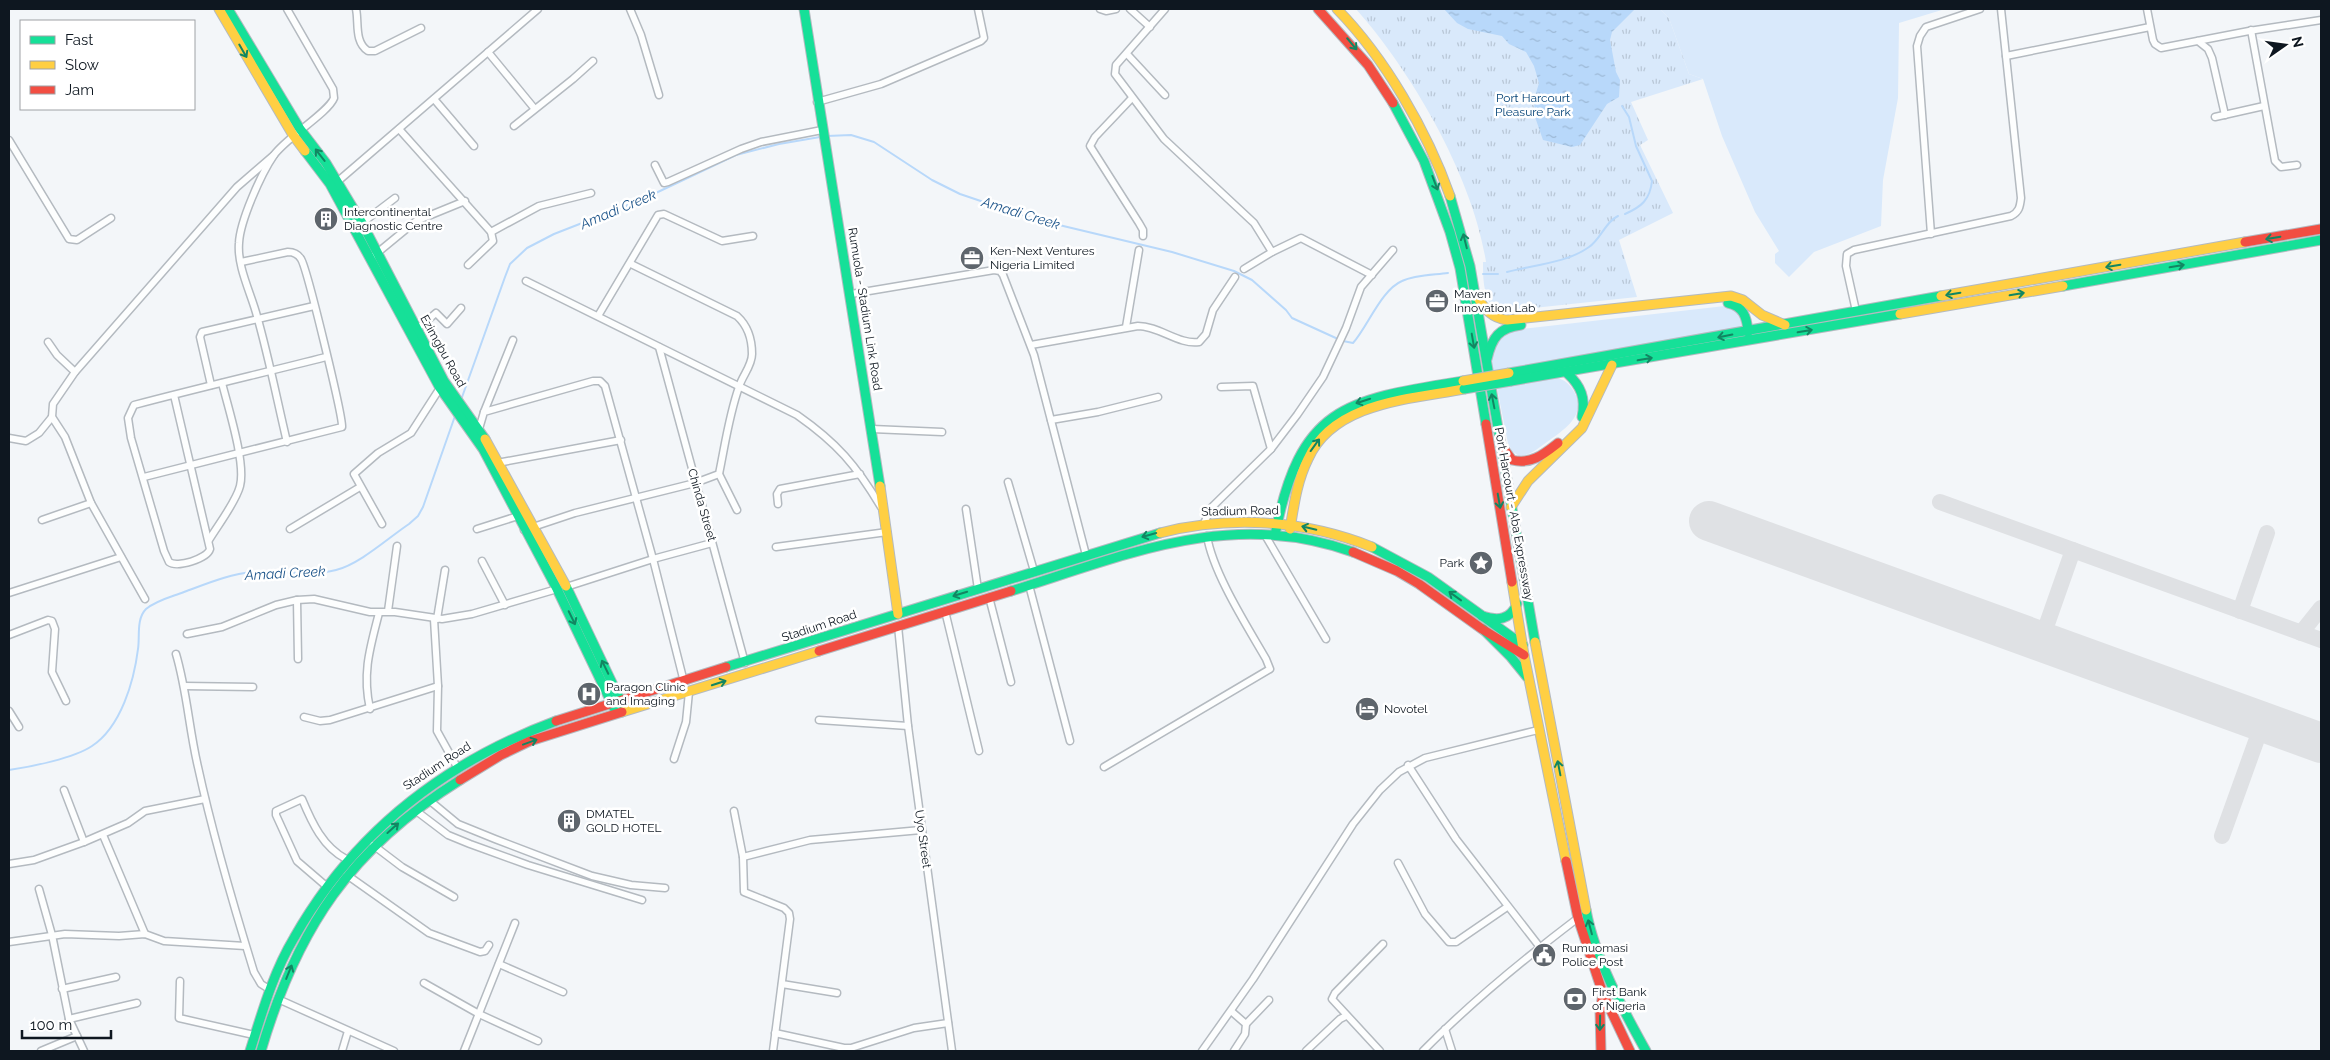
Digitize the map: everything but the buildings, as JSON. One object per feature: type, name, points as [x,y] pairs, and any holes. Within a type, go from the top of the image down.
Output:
[{"type":"main road","name":"Ezimgbu Road","points":[[219,9],[330,184],[417,329],[452,401]]},
{"type":"main road","name":"Ezimgbu Road","points":[[228,9],[297,132],[326,164],[362,223],[373,256],[440,388],[466,419],[518,516],[528,528]]},
{"type":"main road","name":"Rumuola - Stadium Link Road","points":[[804,9],[817,102],[851,294],[881,484],[898,614]]},
{"type":"main road","name":"Port Harcourt - Aba Expressway","points":[[1318,9],[1368,63],[1401,116],[1427,166],[1446,213],[1460,268],[1538,730],[1578,918],[1603,994],[1631,1051]]},
{"type":"main road","name":"Port Harcourt - Aba Expressway","points":[[1336,9],[1374,54],[1411,110],[1438,166],[1458,216],[1470,266],[1534,638],[1587,915],[1606,973],[1620,1005],[1644,1049]]},
{"type":"main road","points":[[1275,535],[1290,476],[1302,448],[1316,429],[1329,418],[1368,400],[1510,377],[1856,311],[2321,229]]},
{"type":"main road","points":[[1510,377],[1567,373],[2321,240]]},
{"type":"main road","points":[[1474,290],[1487,311],[1500,320],[1731,296],[1743,300],[1762,316],[1785,325]]},
{"type":"main road","points":[[1486,363],[1492,338],[1496,332],[1517,326],[1729,303],[1736,304],[1743,311],[1748,321],[1748,332]]},
{"type":"main road","points":[[1512,506],[1528,481],[1582,428],[1598,389],[1612,364]]},
{"type":"main road","points":[[1501,445],[1512,460],[1519,463],[1528,462],[1549,450],[1574,430],[1582,417],[1585,401],[1578,383],[1567,373]]},
{"type":"main road","points":[[1289,537],[1294,494],[1302,468],[1316,442],[1332,427],[1350,416],[1377,406],[1463,385]]},
{"type":"main road","name":"Ezimgbu Road","points":[[466,419],[478,429],[498,462],[528,528],[562,588],[621,713]]},
{"type":"main road","name":"Stadium Road","points":[[250,1051],[269,989],[291,940],[325,885],[346,859],[399,807],[490,747],[530,730],[617,702],[1165,530],[1204,523],[1277,522],[1348,538],[1402,561],[1523,645]]},
{"type":"main road","name":"Stadium Road","points":[[261,1051],[278,999],[292,965],[315,920],[347,875],[373,845],[415,810],[480,767],[519,746],[945,611],[1124,556],[1207,536],[1275,535],[1308,539],[1344,549],[1398,571],[1524,655]]},
{"type":"main road","points":[[1482,616],[1494,620],[1504,619],[1513,612],[1517,604]]},
{"type":"main road","points":[[1483,629],[1510,656],[1529,680]]},
{"type":"main road","points":[[1601,1051],[1600,1011],[1603,994]]},
{"type":"main road","points":[[1631,1051],[1644,1049]]},
{"type":"street","points":[[9,438],[26,441],[40,433],[52,417],[53,404],[75,372],[237,187],[329,105],[334,98],[334,93],[287,9]]},
{"type":"street","points":[[356,9],[356,28],[363,47],[368,51],[375,51],[421,28]]},
{"type":"street","points":[[337,182],[538,9]]},
{"type":"street","points":[[630,9],[641,35],[659,95]]},
{"type":"street","points":[[817,102],[881,84],[981,41],[984,38],[984,34],[979,9]]},
{"type":"street","points":[[1100,9],[1106,11],[1116,9]]},
{"type":"street","points":[[1130,9],[1150,27]]},
{"type":"street","points":[[1164,9],[1114,70],[1119,82],[1164,139],[1254,223],[1272,252]]},
{"type":"street","points":[[1931,234],[1916,46],[1926,28],[1980,9]]},
{"type":"street","points":[[1856,311],[1846,266],[1847,254],[1854,250],[2011,216],[2020,208],[2021,198],[2001,9]]},
{"type":"street","points":[[2147,9],[2154,44],[2161,48],[2251,30],[2321,20]]},
{"type":"street","points":[[2006,56],[2150,27]]},
{"type":"street","points":[[2251,30],[2275,161],[2281,167],[2297,165]]},
{"type":"street","points":[[2198,41],[2208,49],[2212,58],[2225,115]]},
{"type":"street","points":[[488,52],[534,108]]},
{"type":"street","points":[[1127,54],[1165,95]]},
{"type":"street","points":[[514,126],[534,108],[573,79],[593,60]]},
{"type":"street","points":[[1132,98],[1092,142],[1091,147],[1139,223],[1143,230],[1142,236]]},
{"type":"street","points":[[434,99],[474,146]]},
{"type":"street","points":[[2215,117],[2264,106]]},
{"type":"street","points":[[399,129],[491,232],[493,241],[468,265]]},
{"type":"street","points":[[655,165],[664,183],[748,146],[823,134]]},
{"type":"street","points":[[9,140],[69,239],[77,240],[111,218]]},
{"type":"street","points":[[274,155],[258,186],[239,242],[241,262],[258,318],[287,442]]},
{"type":"street","points":[[491,232],[533,208],[591,193]]},
{"type":"street","points":[[362,223],[395,198]]},
{"type":"street","points":[[373,256],[416,221],[465,201]]},
{"type":"street","points":[[598,316],[630,264],[656,216],[661,214],[722,241],[753,236]]},
{"type":"street","points":[[1244,269],[1296,239],[1305,238],[1372,275]]},
{"type":"street","points":[[1126,327],[1139,250]]},
{"type":"street","points":[[1204,523],[1212,507],[1271,449],[1323,377],[1341,340],[1361,287],[1393,250]]},
{"type":"street","points":[[144,477],[342,427],[303,262],[298,255],[288,252],[241,262]]},
{"type":"street","points":[[630,264],[736,316],[745,323],[752,354],[738,387],[719,474],[737,510]]},
{"type":"street","points":[[851,294],[1000,271],[1004,275],[1031,345],[1086,555]]},
{"type":"street","points":[[1031,345],[1126,327],[1143,326],[1189,342],[1199,342],[1206,334],[1213,310],[1235,277]]},
{"type":"street","points":[[526,281],[797,415],[837,445],[866,481],[885,513]]},
{"type":"street","points":[[211,385],[200,334],[209,329],[314,306]]},
{"type":"street","points":[[417,329],[436,313],[447,324],[461,308]]},
{"type":"street","points":[[478,429],[513,340]]},
{"type":"street","points":[[48,342],[75,372]]},
{"type":"street","name":"Chinda Street","points":[[659,346],[745,663]]},
{"type":"street","points":[[174,394],[210,549],[206,556],[172,565],[164,550],[131,438],[128,418],[134,405],[174,394],[211,385],[270,372],[326,357]]},
{"type":"street","points":[[484,412],[593,381],[600,381],[605,386],[653,559],[684,682]]},
{"type":"street","points":[[209,540],[241,485],[239,454],[222,383]]},
{"type":"street","points":[[1220,387],[1253,386],[1271,449]]},
{"type":"street","points":[[382,524],[360,487],[355,476],[356,470],[390,445],[411,433],[440,388]]},
{"type":"street","points":[[1051,420],[1098,412],[1158,397]]},
{"type":"street","points":[[52,417],[64,437],[91,503],[146,599]]},
{"type":"street","points":[[872,429],[942,432]]},
{"type":"street","points":[[498,462],[621,440]]},
{"type":"street","points":[[528,528],[575,513],[695,483],[719,474]]},
{"type":"street","points":[[778,504],[777,494],[780,489],[860,474]]},
{"type":"street","points":[[866,481],[873,485],[881,484]]},
{"type":"street","points":[[1008,482],[1034,571]]},
{"type":"street","points":[[290,529],[360,487]]},
{"type":"street","points":[[42,520],[91,503]]},
{"type":"street","points":[[966,509],[978,589]]},
{"type":"street","points":[[477,529],[518,516]]},
{"type":"street","points":[[776,547],[887,532]]},
{"type":"street","points":[[1264,535],[1326,639]]},
{"type":"street","points":[[1104,767],[1177,722],[1222,699],[1269,670],[1268,662],[1224,583],[1209,547],[1207,536]]},
{"type":"street","points":[[187,634],[222,627],[276,605],[298,600],[326,600],[379,613],[388,612],[435,619],[454,618],[505,605],[653,559],[712,543]]},
{"type":"street","points":[[388,612],[398,546]]},
{"type":"street","points":[[9,593],[121,557]]},
{"type":"street","points":[[482,562],[505,605]]},
{"type":"street","points":[[444,570],[435,619],[438,686],[437,731],[457,767]]},
{"type":"street","points":[[1029,585],[1070,741]]},
{"type":"street","points":[[990,598],[1011,682]]},
{"type":"street","points":[[298,600],[298,659]]},
{"type":"street","points":[[945,611],[979,751]]},
{"type":"street","points":[[370,709],[365,676],[379,613]]},
{"type":"street","points":[[9,635],[48,620],[52,621],[54,630],[52,672],[66,701]]},
{"type":"street","name":"Uyo Street","points":[[898,626],[921,830],[952,1051]]},
{"type":"street","points":[[176,654],[184,686],[192,738],[205,800],[222,870],[257,980],[269,989]]},
{"type":"street","points":[[184,686],[253,687]]},
{"type":"street","points":[[304,717],[320,721],[330,720],[370,709],[438,686]]},
{"type":"street","points":[[674,759],[686,722],[688,692]]},
{"type":"street","points":[[9,711],[19,727]]},
{"type":"street","points":[[819,720],[908,726]]},
{"type":"street","points":[[1202,1051],[1231,1011],[1353,824],[1380,790],[1408,765],[1425,758],[1538,730]]},
{"type":"street","points":[[1408,765],[1456,839],[1539,946]]},
{"type":"street","points":[[64,790],[84,842]]},
{"type":"street","points":[[9,864],[34,860],[103,835],[128,823],[144,811],[205,800]]},
{"type":"street","points":[[325,885],[297,861],[276,815],[276,811],[302,800],[319,834],[336,854],[346,859]]},
{"type":"street","points":[[429,800],[458,824],[592,876],[631,885],[665,888]]},
{"type":"street","points":[[415,810],[448,834],[470,844],[528,865],[642,900]]},
{"type":"street","points":[[734,812],[743,857],[744,892],[747,895],[784,908],[789,913],[773,1051]]},
{"type":"street","points":[[743,857],[810,840],[921,830]]},
{"type":"street","points":[[103,835],[146,934]]},
{"type":"street","points":[[373,845],[402,867],[454,897]]},
{"type":"street","points":[[1398,863],[1425,914],[1449,942],[1456,942],[1507,907]]},
{"type":"street","points":[[347,875],[429,933],[480,952],[485,951],[489,945]]},
{"type":"street","points":[[39,889],[52,935],[70,1019],[84,1051]]},
{"type":"street","points":[[1424,1051],[1444,1029],[1539,946],[1578,918]]},
{"type":"street","points":[[464,1051],[515,923]]},
{"type":"street","points":[[9,942],[52,935],[146,934],[164,941],[245,946]]},
{"type":"street","points":[[1380,1051],[1332,999],[1383,944]]},
{"type":"street","points":[[499,964],[563,992]]},
{"type":"street","points":[[62,988],[116,977]]},
{"type":"street","points":[[180,980],[179,1018],[254,1035]]},
{"type":"street","points":[[424,983],[479,1014],[538,1041]]},
{"type":"street","points":[[782,984],[837,994]]},
{"type":"street","points":[[278,999],[394,1051]]},
{"type":"street","points":[[1234,1051],[1244,1038],[1246,1024],[1269,1000]]},
{"type":"street","points":[[70,1019],[137,1003]]},
{"type":"street","points":[[1231,1011],[1246,1024]]},
{"type":"street","points":[[1306,1051],[1340,1019],[1346,1016]]},
{"type":"street","points":[[776,1033],[851,1048],[914,1028],[948,1023]]},
{"type":"street","points":[[1444,1029],[1452,1051]]},
{"type":"street","points":[[342,1051],[348,1031]]},
{"type":"street","points":[[41,1051],[78,1036]]},
{"type":"green space","name":"Port Harcourt Pleasure Park","points":[[1356,9],[1660,9],[1669,18],[1689,74],[1703,79],[1631,102],[1648,140],[1640,145],[1673,213],[1619,240],[1637,297],[1506,311],[1492,307],[1484,285],[1483,262],[1486,262],[1479,229],[1454,161],[1418,94],[1377,34]]},
{"type":"green space","points":[[1660,9],[1945,9],[1899,23],[1898,98],[1883,180],[1881,226],[1814,252],[1789,277],[1775,263],[1775,254],[1779,251],[1755,212],[1722,136],[1703,79],[1689,74],[1669,18]]},
{"type":"green space","points":[[1725,306],[1740,317],[1740,328],[1493,371],[1494,339],[1512,330]]},
{"type":"green space","points":[[1554,377],[1565,381],[1573,390],[1578,407],[1576,414],[1567,427],[1554,437],[1530,453],[1519,456],[1512,451],[1508,443],[1497,388]]},
{"type":"water","points":[[1444,9],[1635,9],[1612,32],[1610,40],[1616,72],[1620,80],[1619,97],[1607,104],[1580,145],[1572,147],[1543,140],[1535,117],[1534,100],[1539,83],[1534,66],[1526,52],[1509,44],[1502,36],[1468,29],[1457,23]]},
{"type":"waterway","name":"Amadi Creek","points":[[1622,106],[1629,117],[1636,146],[1652,181],[1651,188],[1644,202],[1636,209],[1625,214]]},
{"type":"waterway","name":"Amadi Creek","points":[[827,136],[851,135],[874,142],[932,180],[960,194],[1034,219],[1172,252],[1234,271],[1252,280],[1286,310],[1292,318],[1338,339]]},
{"type":"waterway","name":"Amadi Creek","points":[[461,400],[510,264],[527,248],[554,234],[641,200],[736,155],[779,144],[820,137]]},
{"type":"waterway","name":"Amadi Creek","points":[[1507,272],[1571,257],[1593,244],[1610,222],[1618,216]]},
{"type":"waterway","name":"Amadi Creek","points":[[1343,341],[1353,343],[1381,300],[1394,286],[1402,281],[1413,278],[1448,273]]},
{"type":"waterway","name":"Amadi Creek","points":[[1483,274],[1498,274]]},
{"type":"waterway","name":"Amadi Creek","points":[[9,770],[64,758],[92,746],[102,738],[118,715],[129,689],[136,662],[141,618],[150,606],[164,599],[226,577],[244,573],[315,573],[336,570],[355,562],[409,524],[418,516],[423,507],[455,416]]},
{"type":"taxiway","points":[[1940,502],[2321,640]]},
{"type":"taxiway","points":[[2240,611],[2267,533]]},
{"type":"taxiway","points":[[2041,641],[2073,550]]},
{"type":"taxiway","points":[[2301,633],[2321,608]]},
{"type":"taxiway","points":[[2222,836],[2263,722]]},
{"type":"runway","points":[[1709,521],[2321,743]]},
{"type":"traffic: fast","points":[[228,9],[300,129],[326,163],[362,223],[444,381],[485,439]]},
{"type":"traffic: fast","points":[[804,9],[880,486]]},
{"type":"traffic: fast","points":[[1393,103],[1424,161],[1450,232],[1460,268],[1486,424]]},
{"type":"traffic: fast","points":[[305,151],[330,184],[440,388],[483,449],[557,589],[614,708]]},
{"type":"traffic: fast","points":[[1450,196],[1470,266],[1535,642]]},
{"type":"traffic: fast","points":[[2063,286],[2321,240]]},
{"type":"traffic: fast","points":[[1509,373],[1941,296]]},
{"type":"traffic: fast","points":[[1728,303],[1741,310],[1747,322],[1748,332]]},
{"type":"traffic: fast","points":[[1511,381],[1900,314]]},
{"type":"traffic: fast","points":[[1487,359],[1494,339],[1507,328],[1521,325]]},
{"type":"traffic: fast","points":[[1567,373],[1576,383],[1583,398],[1582,417]]},
{"type":"traffic: fast","points":[[1275,535],[1285,492],[1298,459],[1314,435],[1334,417],[1358,404],[1387,395],[1463,381]]},
{"type":"traffic: fast","points":[[1464,389],[1511,381]]},
{"type":"traffic: fast","points":[[726,667],[1160,533]]},
{"type":"traffic: fast","points":[[1011,591],[1138,551],[1222,536],[1265,534],[1308,540],[1353,552]]},
{"type":"traffic: fast","points":[[1372,547],[1428,577],[1523,645]]},
{"type":"traffic: fast","points":[[566,586],[623,706]]},
{"type":"traffic: fast","points":[[1482,616],[1503,618],[1511,613],[1517,604]]},
{"type":"traffic: fast","points":[[1483,629],[1510,656],[1527,677]]},
{"type":"traffic: fast","points":[[250,1051],[274,979],[287,951],[318,900],[344,865],[373,834],[439,780],[515,738],[556,721]]},
{"type":"traffic: fast","points":[[261,1051],[275,1007],[292,966],[311,929],[333,895],[359,863],[388,834],[422,806],[460,780]]},
{"type":"traffic: fast","points":[[1586,910],[1590,928],[1603,964],[1619,1000],[1646,1051]]},
{"type":"traffic: slow","points":[[219,9],[293,135],[305,151]]},
{"type":"traffic: slow","points":[[1337,9],[1372,50],[1403,96],[1441,171],[1450,196]]},
{"type":"traffic: slow","points":[[1941,296],[2245,242]]},
{"type":"traffic: slow","points":[[1900,314],[2063,286]]},
{"type":"traffic: slow","points":[[1477,296],[1489,312],[1507,320],[1731,296],[1743,300],[1762,315],[1785,325]]},
{"type":"traffic: slow","points":[[1511,507],[1528,481],[1582,428],[1612,365]]},
{"type":"traffic: slow","points":[[1463,381],[1509,373]]},
{"type":"traffic: slow","points":[[1290,529],[1296,493],[1304,467],[1320,440],[1335,425],[1354,414],[1376,406],[1464,389]]},
{"type":"traffic: slow","points":[[485,439],[566,586]]},
{"type":"traffic: slow","points":[[880,486],[898,614]]},
{"type":"traffic: slow","points":[[1160,533],[1214,524],[1240,522],[1267,523],[1320,531],[1372,547]]},
{"type":"traffic: slow","points":[[1512,582],[1524,655],[1566,861]]},
{"type":"traffic: slow","points":[[1535,642],[1586,910]]},
{"type":"traffic: slow","points":[[622,712],[819,651]]},
{"type":"traffic: jam","points":[[1318,9],[1368,65],[1393,103]]},
{"type":"traffic: jam","points":[[2245,242],[2321,229]]},
{"type":"traffic: jam","points":[[1486,424],[1512,582]]},
{"type":"traffic: jam","points":[[1504,449],[1512,460],[1525,461],[1537,458],[1558,443]]},
{"type":"traffic: jam","points":[[1353,552],[1397,571],[1419,584],[1482,629],[1524,655]]},
{"type":"traffic: jam","points":[[819,651],[1011,591]]},
{"type":"traffic: jam","points":[[556,721],[726,667]]},
{"type":"traffic: jam","points":[[460,780],[501,755],[530,741],[622,712]]},
{"type":"traffic: jam","points":[[1566,861],[1578,918],[1603,994],[1630,1051]]},
{"type":"traffic: jam","points":[[1601,1051],[1600,1011],[1603,994]]},
{"type":"place","name":"Intercontinental Diagnostic Centre","points":[[326,219]]},
{"type":"place","name":"Ken-Next Ventures Nigeria Limited","points":[[972,258]]},
{"type":"place","name":"Maven Innovation Lab","points":[[1437,301]]},
{"type":"place","name":"Park","points":[[1481,563]]},
{"type":"place","name":"Paragon Clinic and Imaging","points":[[589,694]]},
{"type":"place","name":"Novotel","points":[[1367,709]]},
{"type":"place","name":"DMATEL GOLD HOTEL","points":[[569,821]]},
{"type":"place","name":"Rumuomasi Police Post","points":[[1544,955]]},
{"type":"place","name":"First Bank of Nigeria","points":[[1575,999]]}]
